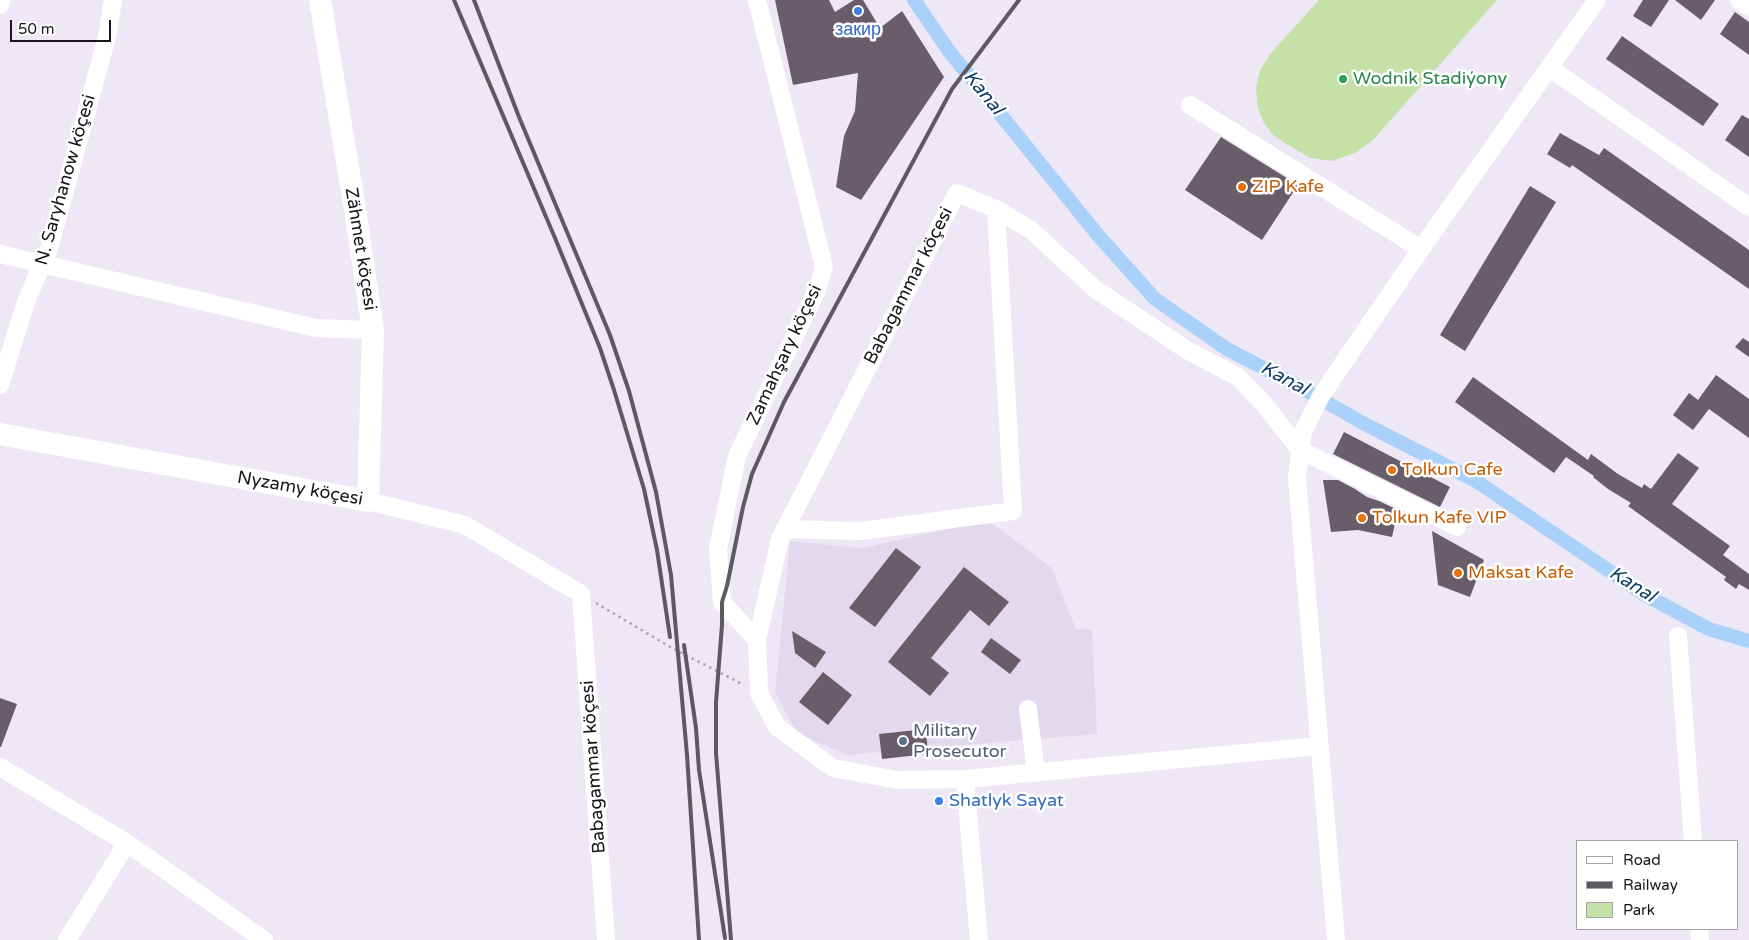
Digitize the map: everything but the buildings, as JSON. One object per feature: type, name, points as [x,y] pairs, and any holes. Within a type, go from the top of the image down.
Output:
[{"type":"main road","name":"Zähmet köçesi","points":[[320,0],[354,203],[372,330],[368,501]]},
{"type":"main road","name":"Nyzamy köçesi","points":[[0,434],[368,501]]},
{"type":"street","points":[[0,5],[1,0]]},
{"type":"street","name":"N. Saryhanow köçesi","points":[[0,385],[26,299],[49,249],[107,37],[113,0]]},
{"type":"street","name":"Zamahşary köçesi","points":[[757,640],[722,602],[718,549],[737,456],[817,290],[824,267],[758,0]]},
{"type":"street","points":[[1336,940],[1296,477],[1303,432],[1321,396],[1350,353],[1597,0]]},
{"type":"street","points":[[1739,0],[1749,7]]},
{"type":"street","points":[[1550,68],[1749,207]]},
{"type":"street","points":[[1190,105],[1421,249]]},
{"type":"street","name":"Babagammar köçesi","points":[[965,779],[897,780],[833,768],[777,727],[758,693],[757,640],[780,539],[784,529],[957,193],[996,208],[1031,230],[1096,289],[1186,350],[1238,377],[1264,404],[1300,450]]},
{"type":"street","points":[[784,529],[860,531],[1012,511],[996,208]]},
{"type":"street","points":[[0,254],[316,328],[372,330]]},
{"type":"street","points":[[1300,450],[1457,527]]},
{"type":"street","name":"Nyzamy köçesi","points":[[368,501],[465,525],[581,594]]},
{"type":"street","name":"Babagammar köçesi","points":[[581,594],[606,940]]},
{"type":"street","points":[[1678,636],[1693,840]]},
{"type":"street","points":[[1028,709],[1036,772]]},
{"type":"street","points":[[979,940],[965,779],[1320,746]]},
{"type":"street","points":[[1,770],[126,843],[264,940]]},
{"type":"street","points":[[67,940],[126,843]]},
{"type":"path","points":[[581,594],[672,648],[758,693]]},
{"type":"shaded area","points":[[987,520],[1052,568],[1076,630],[1092,629],[1097,734],[928,748],[926,729],[879,734],[881,752],[846,755],[796,732],[775,692],[790,541],[862,548]]},
{"type":"green space","name":"Wodnik Stadiýony","points":[[1319,0],[1497,0],[1373,140],[1355,153],[1332,161],[1310,158],[1273,135],[1264,123],[1258,108],[1256,88],[1260,70],[1271,53]]},
{"type":"waterway","name":"Kanal","points":[[914,0],[949,51],[1097,234],[1155,299],[1227,349],[1363,423],[1476,481],[1645,595],[1709,629],[1749,641]]},
{"type":"railway","points":[[454,0],[600,348],[644,489],[657,550],[670,637]]},
{"type":"railway","points":[[474,0],[519,117],[610,335],[629,391],[656,492],[671,575],[687,755],[699,940]]},
{"type":"railway","points":[[731,940],[716,753],[716,702],[722,602],[752,474],[784,402],[952,89],[1019,0]]},
{"type":"railway","points":[[684,645],[696,728],[699,770],[725,938]]},
{"type":"place","name":"закир","points":[[858,11]]},
{"type":"place","name":"Wodnik Stadiýony","points":[[1343,79]]},
{"type":"place","name":"ZIP Kafe","points":[[1242,187]]},
{"type":"place","name":"Tolkun Cafe","points":[[1392,470]]},
{"type":"place","name":"Tolkun Kafe VIP","points":[[1362,518]]},
{"type":"place","name":"Maksat Kafe","points":[[1458,573]]},
{"type":"place","name":"Military Prosecutor","points":[[903,741]]},
{"type":"place","name":"Shatlyk Sayat","points":[[939,801]]}]
